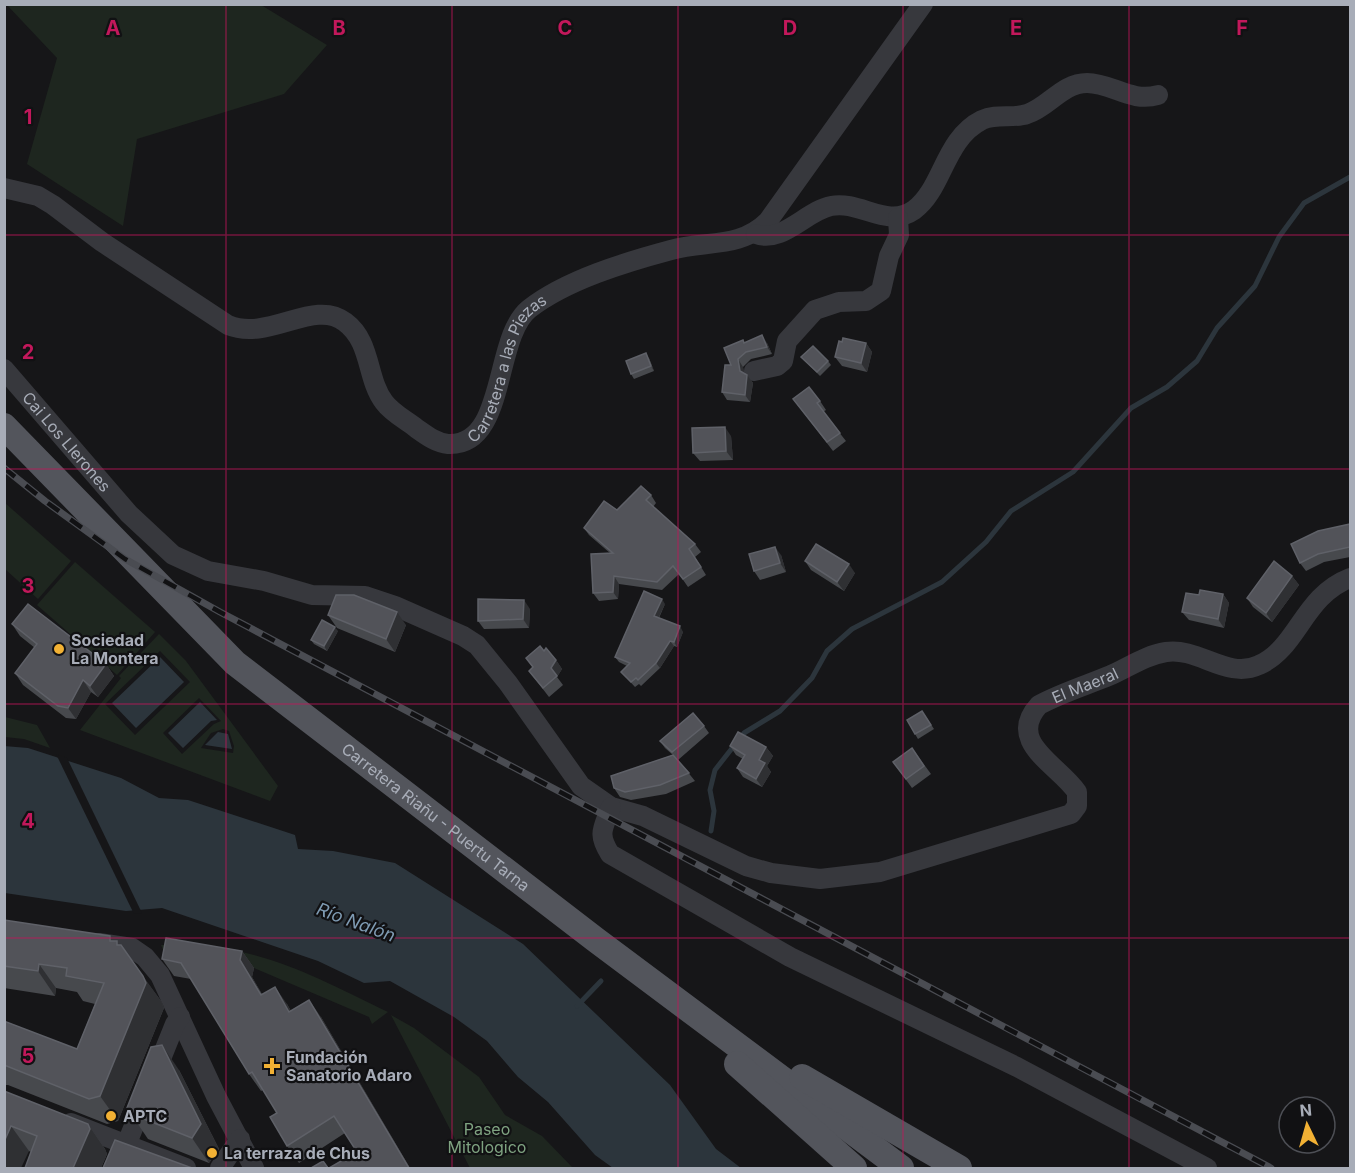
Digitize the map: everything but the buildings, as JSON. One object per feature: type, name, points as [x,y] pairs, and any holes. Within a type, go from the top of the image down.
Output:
[{"type":"main road","name":"Carretera Riañu - Puertu Tarna","points":[[4,426],[235,663],[725,1037],[902,1168]]},
{"type":"main road","points":[[674,998],[731,1059],[854,1168]]},
{"type":"main road","points":[[725,1037],[779,1063],[959,1168]]},
{"type":"street","points":[[756,234],[768,222],[923,4]]},
{"type":"street","points":[[754,371],[777,366],[783,361],[787,341],[815,310],[839,302],[866,301],[876,295],[884,284],[889,256],[899,235],[898,218],[915,209],[922,201],[956,142],[982,120],[1001,115],[1025,115],[1076,84],[1088,83],[1139,98],[1158,95]]},
{"type":"street","name":"Carretera a las Piezas","points":[[4,188],[38,196],[53,205],[102,242],[228,325],[240,330],[267,329],[310,315],[322,314],[343,320],[355,330],[361,340],[384,401],[433,440],[448,444],[472,436],[484,423],[495,401],[511,334],[518,320],[530,309],[584,279],[672,249],[743,240],[756,234],[764,237],[782,232],[829,206],[855,206],[898,218]]},
{"type":"street","name":"Cai Los Llerones","points":[[4,369],[129,514],[173,555],[208,571],[264,581],[312,595],[365,596],[395,606],[463,636],[477,645],[508,683],[581,786],[611,807],[643,816],[746,866],[771,873],[820,879],[880,872]]},
{"type":"street","name":"El Maeral","points":[[880,872],[1071,814],[1077,806],[1077,792],[1029,739],[1027,726],[1030,714],[1039,705],[1140,660],[1167,652],[1191,654],[1224,668],[1257,667],[1271,659],[1283,646],[1325,591],[1350,578]]},
{"type":"street","points":[[611,807],[601,831],[602,841],[610,854],[790,957],[1017,1067],[1207,1168]]},
{"type":"street","points":[[85,941],[132,948],[145,957],[160,975],[216,1096],[254,1168]]},
{"type":"street","points":[[117,1168],[175,1024],[180,1017]]},
{"type":"street","points":[[49,1114],[186,1168]]},
{"type":"street","points":[[220,1168],[240,1139]]},
{"type":"green space","points":[[7,5],[261,5],[327,45],[284,94],[137,139],[123,226],[27,164],[57,58]]},
{"type":"green space","points":[[5,503],[71,561],[38,599],[5,569]]},
{"type":"green space","points":[[75,562],[155,632],[117,675],[37,605]]},
{"type":"green space","points":[[159,634],[186,661],[278,786],[270,801],[80,730],[121,678],[119,676]],"holes":[[[160,651],[190,682],[135,735],[105,704]],[[199,698],[221,721],[214,724],[182,754],[163,733]],[[223,729],[229,731],[234,746],[233,753],[201,748],[211,733]]]},
{"type":"green space","points":[[5,717],[37,725],[50,748],[24,739],[5,737]]},
{"type":"green space","points":[[186,944],[216,947],[268,959],[314,977],[388,1012],[372,1024],[369,1017],[254,968],[164,952],[161,945]]},
{"type":"green space","name":"Paseo Mitologico","points":[[391,1015],[414,1028],[479,1077],[505,1115],[542,1136],[573,1168],[470,1168]]},
{"type":"water","points":[[160,657],[184,682],[136,728],[112,703]]},
{"type":"water","points":[[200,702],[217,720],[211,721],[183,748],[168,733]]},
{"type":"water","points":[[218,732],[228,734],[232,749],[205,745]]},
{"type":"water","name":"Río Nalón","points":[[4,746],[28,748],[121,778],[159,798],[188,800],[295,835],[298,849],[333,851],[395,863],[523,944],[670,1085],[716,1149],[741,1168],[613,1168],[595,1155],[548,1102],[518,1077],[487,1041],[454,1017],[390,981],[364,983],[318,961],[162,908],[126,911],[5,893]]},
{"type":"pier","points":[[56,754],[67,758],[142,913],[134,914]]},
{"type":"waterway","points":[[711,831],[714,811],[710,790],[715,770],[744,733],[780,711],[812,678],[827,651],[852,629],[942,582],[986,542],[1011,511],[1073,472],[1131,408],[1167,387],[1197,361],[1217,328],[1255,286],[1279,237],[1304,203],[1350,177]]},
{"type":"waterway","points":[[577,1006],[601,981]]},
{"type":"railway","points":[[4,468],[125,559],[220,612],[1271,1168]]},
{"type":"place","name":"Sociedad La Montera","points":[[59,649]]},
{"type":"place","name":"Fundación Sanatorio Adaro","points":[[272,1066]]},
{"type":"place","name":"APTC","points":[[111,1116]]},
{"type":"place","name":"La terraza de Chus","points":[[212,1153]]}]
